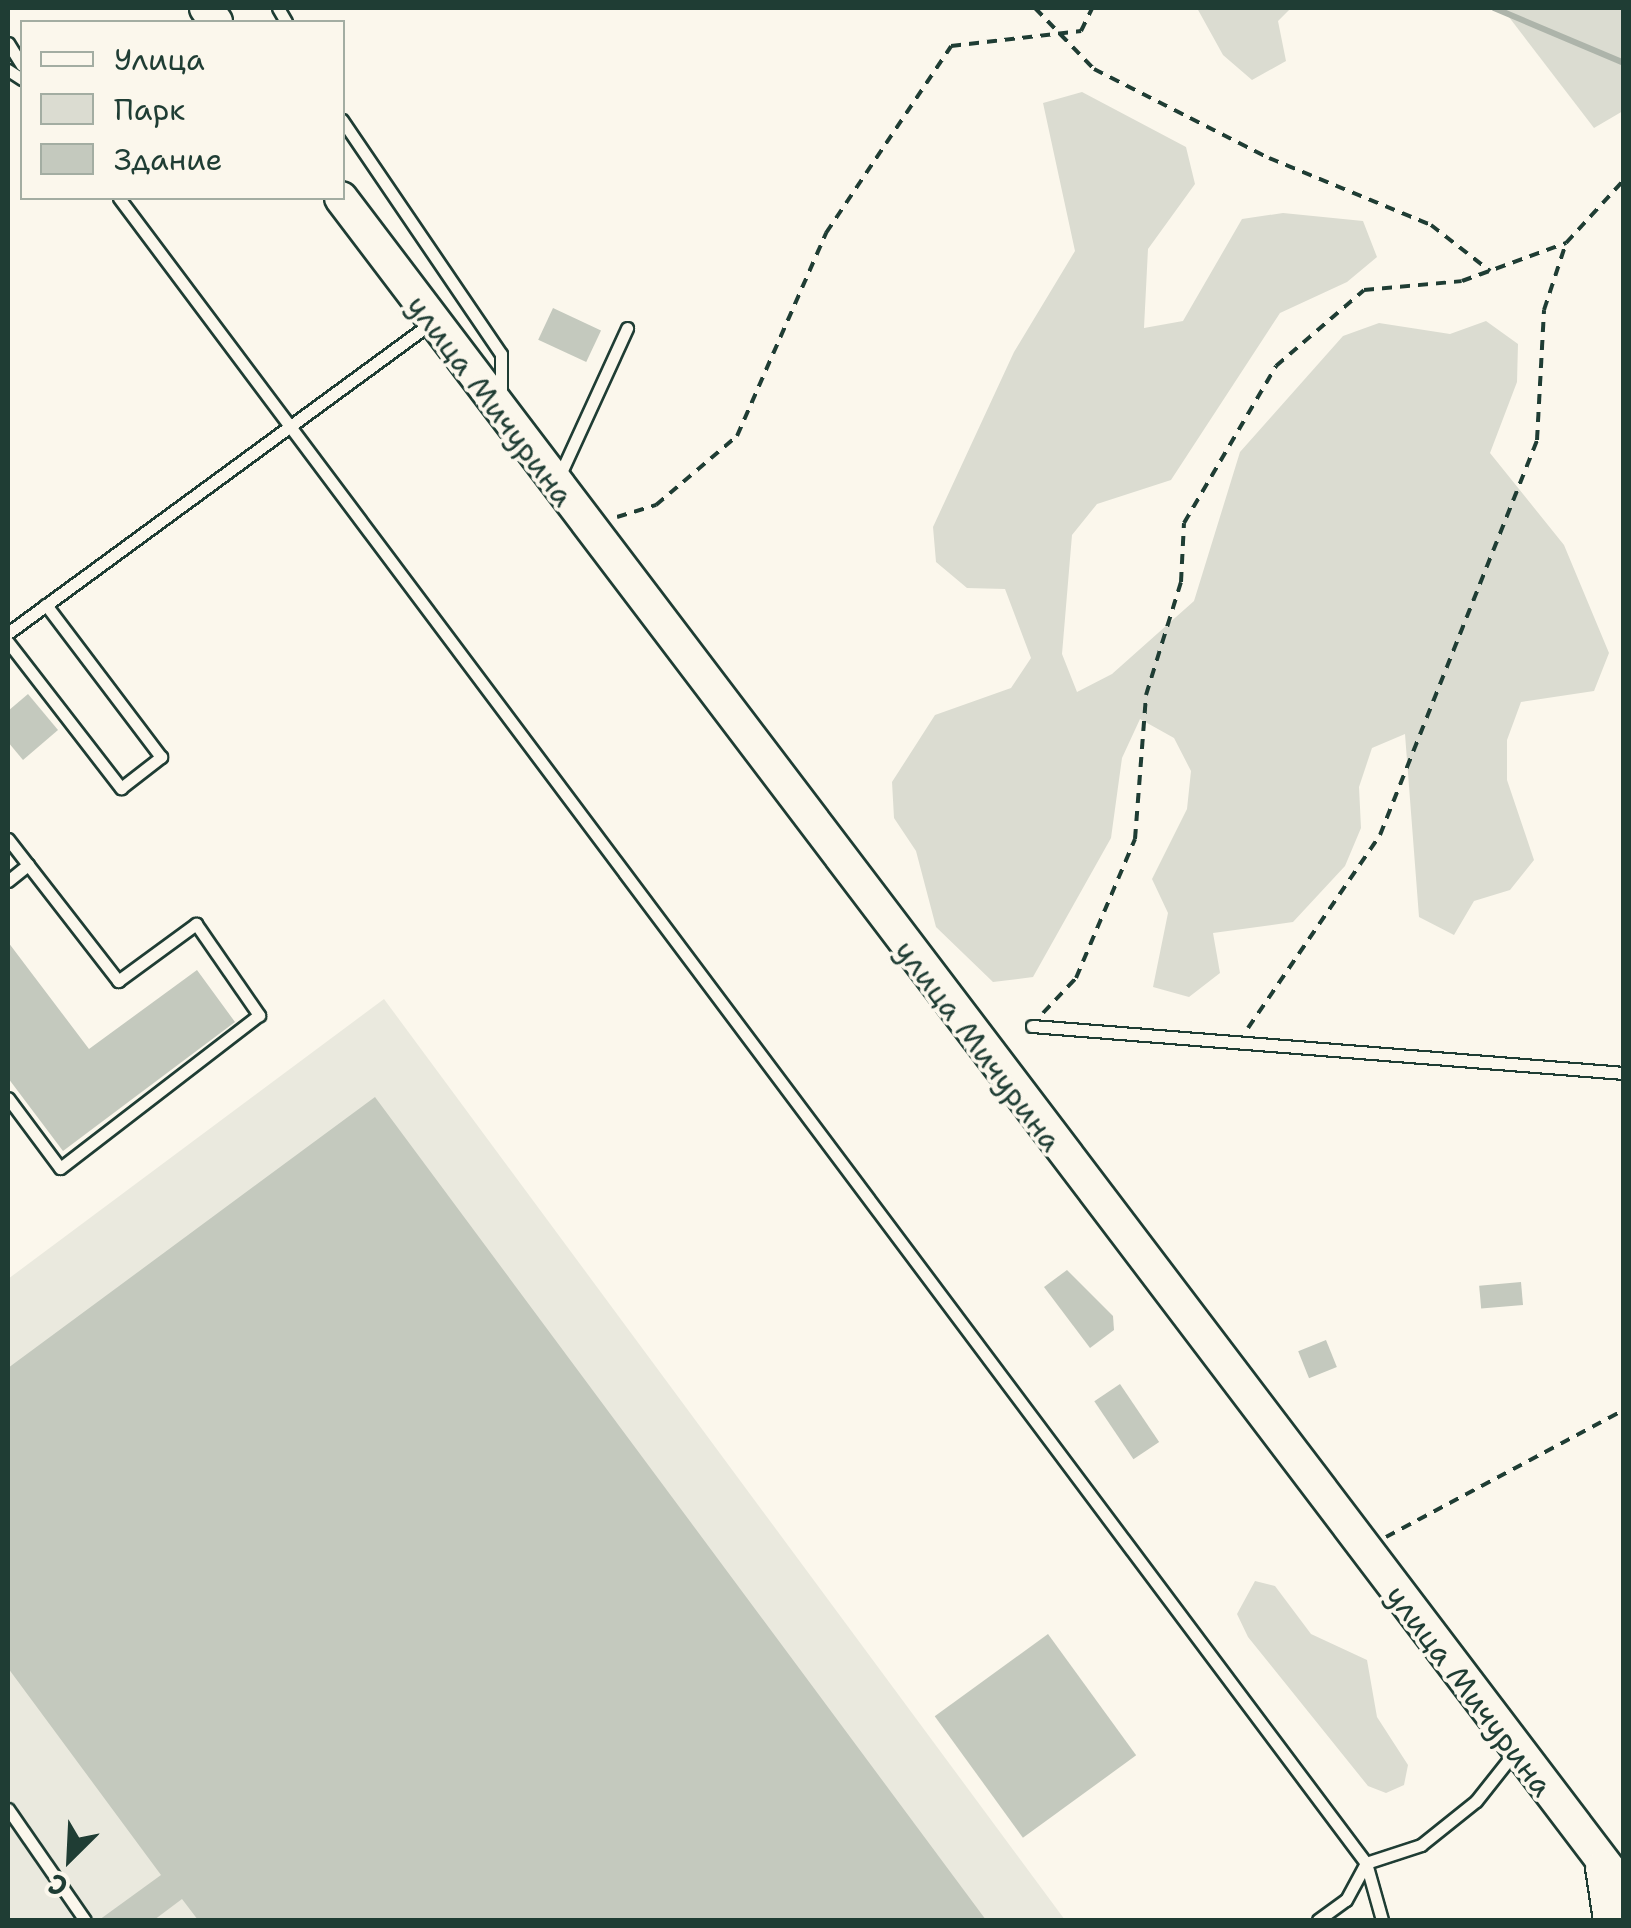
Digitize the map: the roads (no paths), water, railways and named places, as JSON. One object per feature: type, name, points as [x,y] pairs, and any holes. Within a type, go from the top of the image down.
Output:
[{"type":"main road","name":"улица Мичурина","points":[[342,200],[554,488],[1514,1752],[1611,1866],[1624,1889]]},
{"type":"main road","points":[[1610,1920],[1611,1866]]},
{"type":"lane","points":[[345,124],[502,354],[501,416]]},
{"type":"lane","points":[[120,200],[1366,1863],[1382,1920]]},
{"type":"lane","points":[[8,633],[285,423],[431,323]]},
{"type":"lane","points":[[554,488],[627,328]]},
{"type":"lane","points":[[8,642],[120,788],[161,757],[46,605]]},
{"type":"lane","points":[[8,838],[118,981],[196,924],[259,1016],[60,1168],[8,1098]]},
{"type":"lane","points":[[8,880],[28,865]]},
{"type":"lane","points":[[1032,1026],[1624,1073]]},
{"type":"lane","points":[[1318,1920],[1346,1900],[1366,1863],[1420,1845],[1476,1801],[1514,1752]]},
{"type":"lane","points":[[8,1809],[85,1920]]},
{"type":"waterway","points":[[1494,8],[1624,63]]}]
